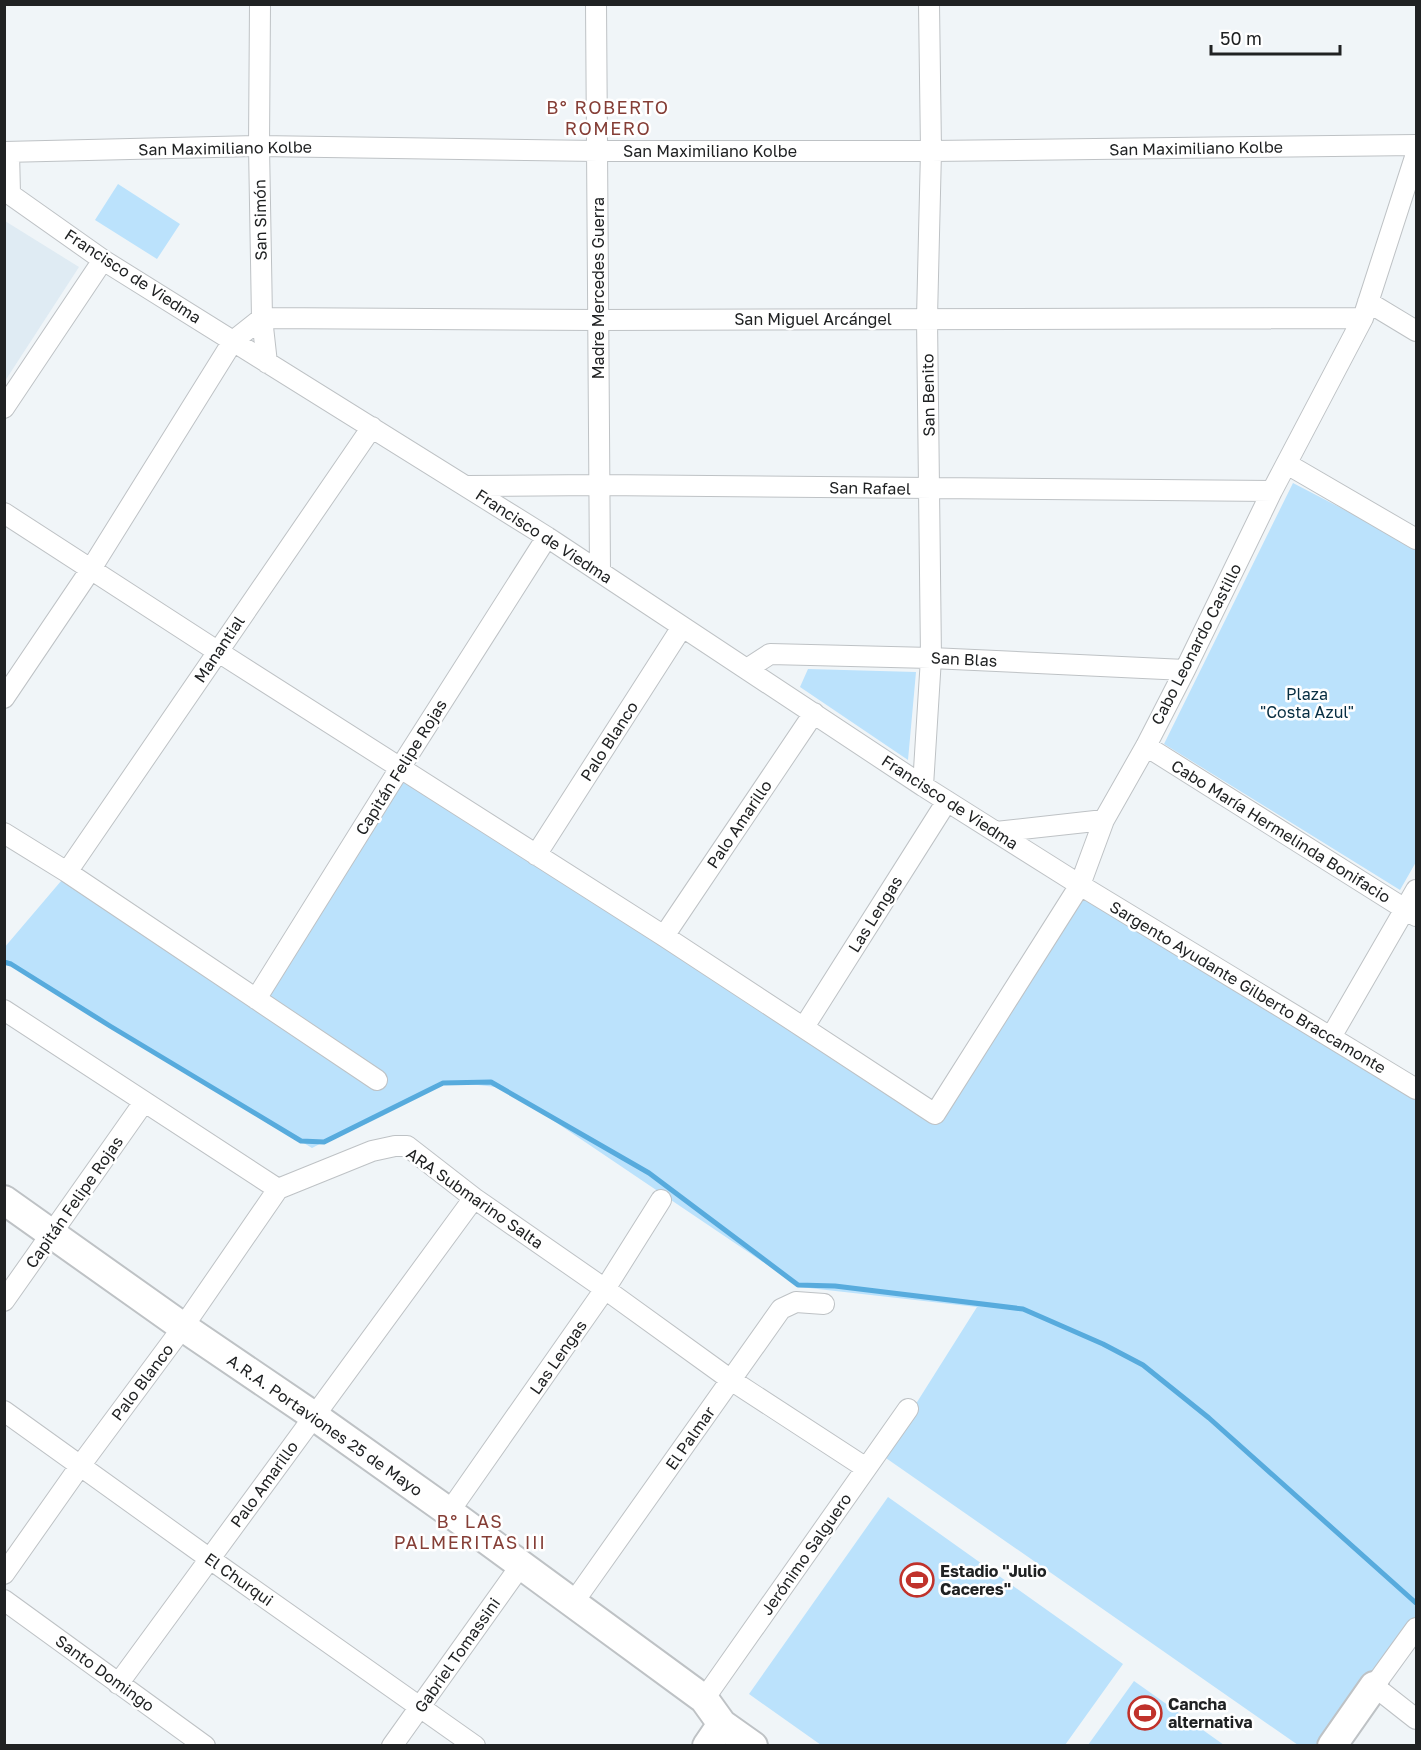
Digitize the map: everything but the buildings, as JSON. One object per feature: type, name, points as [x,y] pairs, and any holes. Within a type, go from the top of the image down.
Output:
[{"type":"street","name":"San Simón","points":[[260,4],[259,146],[262,318],[267,363]]},
{"type":"street","name":"Madre Mercedes Guerra","points":[[596,4],[600,572]]},
{"type":"street","name":"San Benito","points":[[922,786],[931,658],[927,318],[931,151],[929,4]]},
{"type":"street","name":"San Maximiliano Kolbe","points":[[7,152],[259,146],[597,151],[931,151],[1416,145]]},
{"type":"street","points":[[7,152],[7,192]]},
{"type":"street","name":"Cabo Leonardo Castillo","points":[[804,1027],[935,1114],[1080,885],[1104,820],[1146,746],[1272,491],[1366,310],[1416,154]]},
{"type":"street","name":"Francisco de Viedma","points":[[7,192],[104,260],[468,486],[922,786],[1080,885]]},
{"type":"street","points":[[4,408],[104,260]]},
{"type":"street","points":[[1366,310],[1416,331]]},
{"type":"street","name":"San Miguel Arcángel","points":[[262,318],[598,320],[927,318],[1366,310]]},
{"type":"street","points":[[4,698],[91,569],[233,341],[262,318]]},
{"type":"street","name":"Manantial","points":[[67,872],[372,427]]},
{"type":"street","points":[[1287,464],[1416,539]]},
{"type":"street","name":"San Rafael","points":[[468,486],[599,485],[1272,491]]},
{"type":"street","points":[[4,513],[804,1027]]},
{"type":"street","name":"Capitán Felipe Rojas","points":[[256,999],[547,537]]},
{"type":"street","name":"Palo Blanco","points":[[536,855],[682,627]]},
{"type":"street","name":"San Blas","points":[[747,669],[770,654],[931,658],[1185,670]]},
{"type":"street","name":"Palo Amarillo","points":[[664,936],[814,713]]},
{"type":"street","name":"Cabo María Hermelinda Bonifacio","points":[[1146,746],[1411,912]]},
{"type":"street","name":"Las Lengas","points":[[804,1027],[947,801]]},
{"type":"street","points":[[996,832],[1104,820]]},
{"type":"street","points":[[4,833],[67,872],[377,1080]]},
{"type":"street","name":"Sargento Ayudante Gilberto Braccamonte","points":[[1080,885],[1416,1089]]},
{"type":"street","points":[[1331,1037],[1411,912],[1416,890]]},
{"type":"street","points":[[4,1010],[278,1189]]},
{"type":"street","name":"Capitán Felipe Rojas","points":[[4,1301],[144,1102]]},
{"type":"street","name":"ARA Submarino Salta","points":[[278,1189],[372,1151],[394,1146],[407,1146],[474,1198],[730,1380],[866,1468]]},
{"type":"street","name":"Palo Blanco","points":[[4,1574],[80,1466],[183,1327],[278,1189]]},
{"type":"street","name":"Palo Amarillo","points":[[118,1683],[474,1198]]},
{"type":"street","name":"A.R.A. Portaviones 25 de Mayo","points":[[4,1200],[449,1512],[704,1699],[714,1735],[753,1746]]},
{"type":"street","name":"Las Lengas","points":[[449,1512],[605,1289],[662,1200]]},
{"type":"street","name":"El Palmar","points":[[573,1603],[781,1309],[796,1302],[824,1304]]},
{"type":"street","name":"Jerónimo Salguero","points":[[704,1699],[908,1409]]},
{"type":"street","name":"El Churqui","points":[[4,1411],[476,1746]]},
{"type":"street","name":"Gabriel Tomassini","points":[[392,1746],[521,1564]]},
{"type":"street","name":"Santo Domingo","points":[[4,1600],[205,1746]]},
{"type":"street","points":[[1332,1746],[1416,1628]]},
{"type":"street","points":[[1374,1686],[1416,1719]]},
{"type":"shaded area","points":[[5,221],[79,267],[5,381]]},
{"type":"green space","points":[[118,184],[180,224],[157,259],[95,220]]},
{"type":"green space","name":"Plaza \"Costa Azul\"","points":[[1293,483],[1416,547],[1416,862],[1400,890],[1164,744]]},
{"type":"green space","points":[[808,669],[916,672],[908,760],[800,687]]},
{"type":"green space","points":[[401,774],[935,1116],[1081,887],[1416,1092],[1416,1616],[1323,1745],[1298,1745],[883,1456],[977,1307],[800,1287],[505,1088],[442,1081],[312,1148],[5,960],[4,948],[67,874],[256,1000]]},
{"type":"green space","name":"Estadio \"Julio Caceres\"","points":[[888,1497],[1123,1664],[1065,1745],[821,1745],[749,1694]]},
{"type":"green space","name":"Cancha alternativa","points":[[1134,1681],[1224,1745],[1088,1745]]},
{"type":"waterway","points":[[4,962],[11,964],[301,1141],[324,1142],[443,1083],[491,1082],[649,1173],[798,1285],[835,1286],[1023,1309],[1103,1344],[1143,1365],[1209,1418],[1416,1603]]},
{"type":"place","name":"Estadio \"Julio Caceres\"","points":[[917,1580]]},
{"type":"place","name":"Cancha alternativa","points":[[1145,1713]]},
{"type":"district","name":"B° ROBERTO ROMERO","points":[[608,118]]},
{"type":"district","name":"B° LAS PALMERITAS III","points":[[470,1532]]}]
